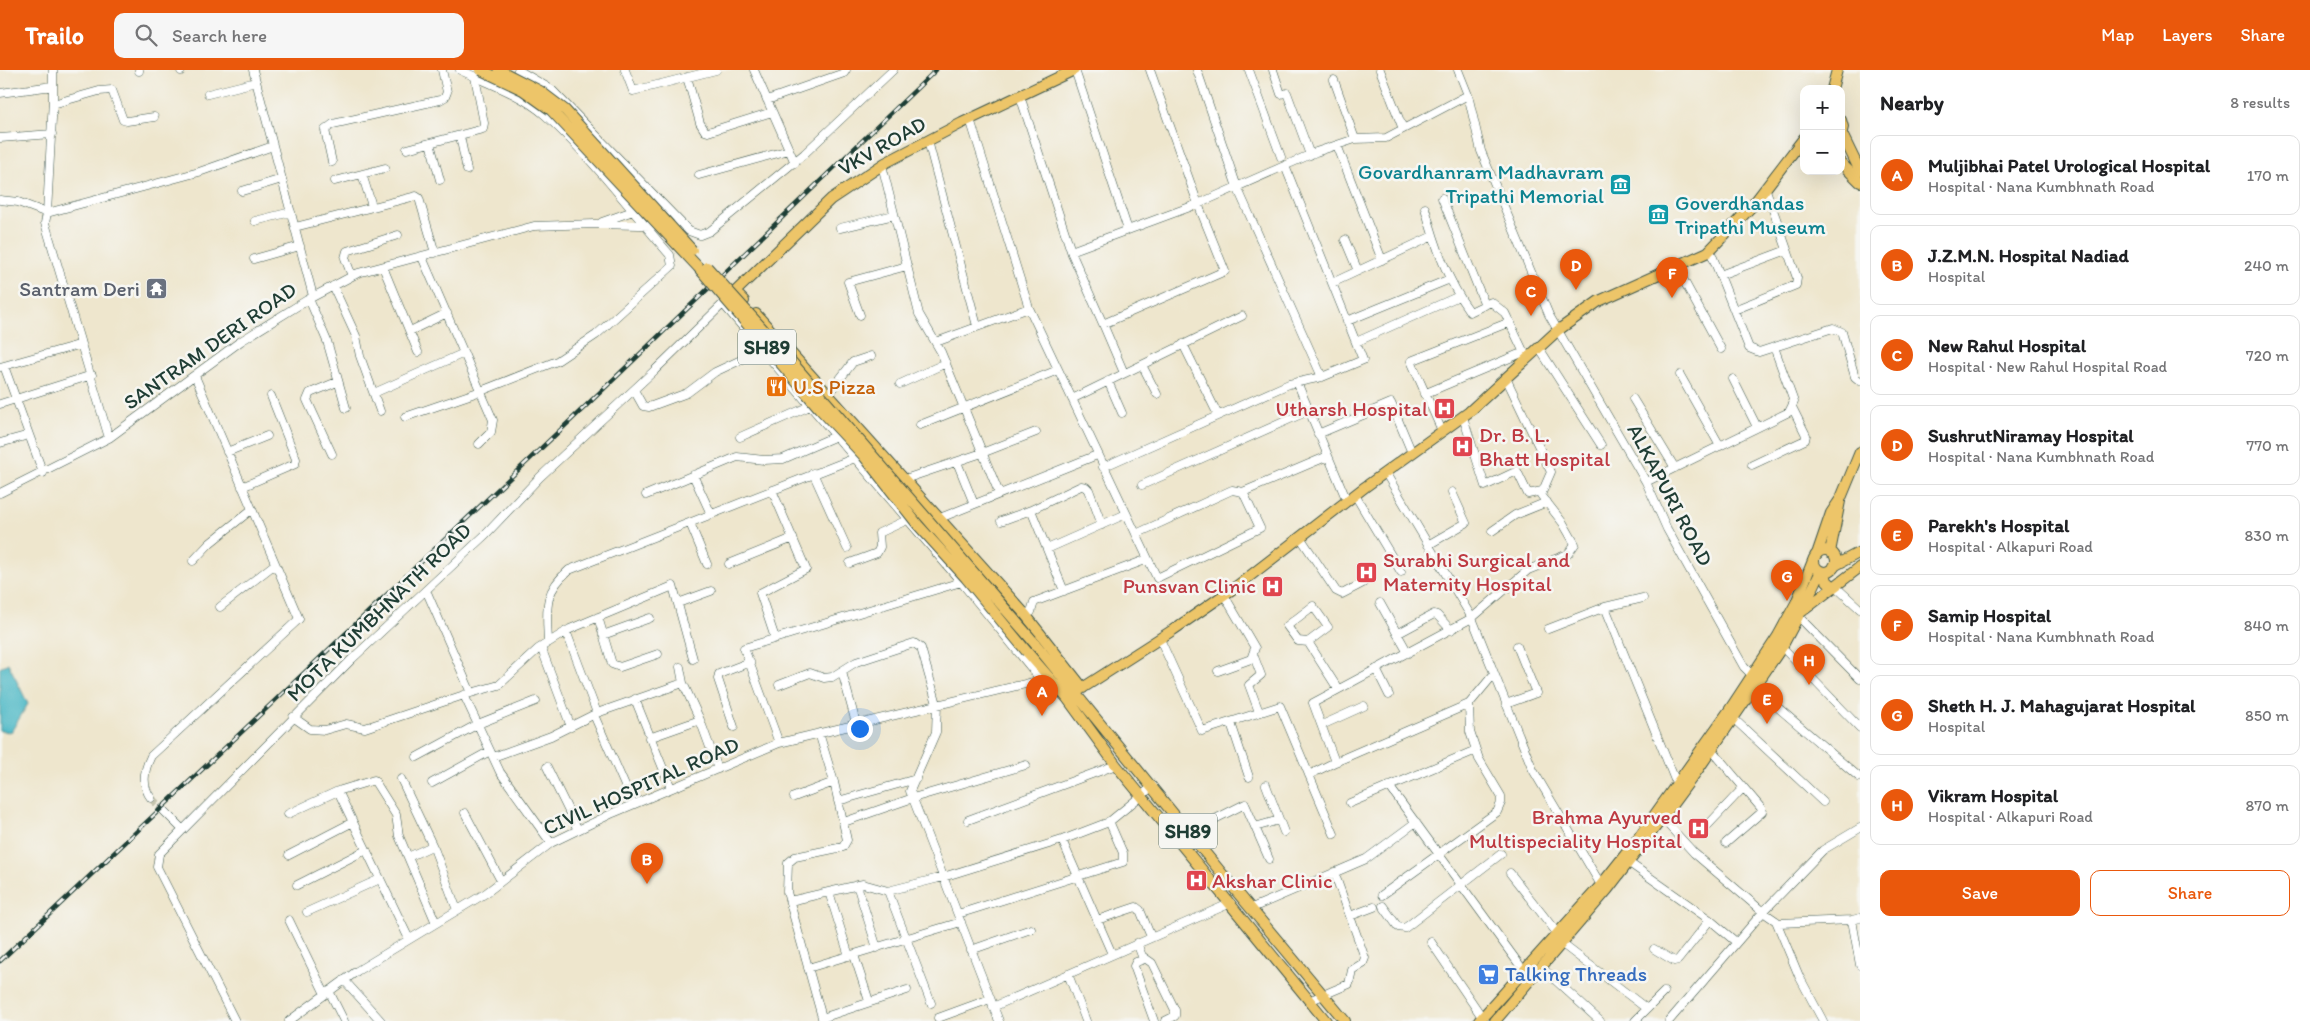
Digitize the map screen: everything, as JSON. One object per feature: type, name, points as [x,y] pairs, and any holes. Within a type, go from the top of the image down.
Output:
[{"type":"main road","name":"SH89","points":[[499,70],[540,91],[565,110],[771,338],[1032,640],[1080,690],[1189,832],[1345,1021]]},
{"type":"main road","name":"VKV ROAD","points":[[736,292],[831,198],[882,165],[970,119],[1074,70]]},
{"type":"main road","points":[[1833,85],[1838,70]]},
{"type":"main road","name":"SH89","points":[[478,73],[523,90],[551,110],[691,260],[862,455],[918,525],[966,578],[1027,652],[1046,679],[1067,698],[1116,765],[1142,794],[1326,1021]]},
{"type":"main road","points":[[1845,141],[1860,171]]},
{"type":"main road","points":[[1067,698],[1160,639],[1224,595],[1385,472],[1463,417],[1506,378],[1525,356],[1540,348],[1557,331],[1599,301],[1630,286],[1677,268],[1710,250],[1752,206],[1799,149]]},
{"type":"main road","points":[[1845,167],[1860,182]]},
{"type":"main road","points":[[736,292],[829,393],[1024,613],[1080,690]]},
{"type":"main road","points":[[1480,1019],[1601,885],[1677,785],[1728,712],[1751,674],[1778,636],[1796,603],[1816,556],[1831,513],[1841,498],[1860,452]]},
{"type":"main road","points":[[1830,552],[1839,518],[1841,498]]},
{"type":"main road","points":[[1495,1021],[1628,862],[1662,818],[1733,718],[1782,647],[1835,557],[1830,552],[1824,550],[1816,556],[1815,565],[1827,570]]},
{"type":"main road","points":[[1827,570],[1860,552]]},
{"type":"main road","points":[[1800,615],[1860,567]]},
{"type":"main road","points":[[1827,570],[1827,581],[1835,587]]},
{"type":"street","points":[[53,70],[52,134],[45,223],[92,374],[109,438]]},
{"type":"street","points":[[253,70],[300,246],[311,297],[327,342],[346,408]]},
{"type":"street","points":[[332,162],[325,130],[328,127],[333,124],[445,98],[447,92],[442,70]]},
{"type":"street","points":[[406,417],[481,391],[565,356],[596,335],[672,266],[670,255],[633,211],[544,114],[478,73],[460,70]]},
{"type":"street","points":[[518,70],[529,73],[552,90],[684,226],[694,234],[700,235],[710,231],[795,162],[893,70]]},
{"type":"street","points":[[626,70],[633,91],[716,70]]},
{"type":"street","points":[[767,100],[844,74],[846,70]]},
{"type":"street","points":[[1074,70],[1128,230]]},
{"type":"street","points":[[1103,324],[1225,271],[1198,204],[1150,70]]},
{"type":"street","points":[[1197,70],[1237,187],[1322,377]]},
{"type":"street","points":[[1249,70],[1281,156]]},
{"type":"street","points":[[1273,70],[1310,155]]},
{"type":"street","points":[[1380,70],[1403,129]]},
{"type":"street","name":"ALKAPURI ROAD","points":[[1458,70],[1468,94],[1482,151],[1503,208],[1557,331],[1646,482],[1667,529],[1744,667],[1751,674]]},
{"type":"street","points":[[756,71],[795,162]]},
{"type":"street","points":[[407,149],[483,129],[484,123],[478,73]]},
{"type":"street","points":[[687,78],[700,123],[705,132],[772,112]]},
{"type":"street","points":[[1334,80],[1355,139]]},
{"type":"street","points":[[208,94],[256,82]]},
{"type":"street","points":[[0,92],[53,86]]},
{"type":"street","points":[[53,104],[112,90],[123,120],[154,117]]},
{"type":"street","points":[[1071,251],[1198,204],[1337,145],[1355,139],[1386,138],[1468,94]]},
{"type":"street","points":[[1020,96],[1071,251],[1124,373]]},
{"type":"street","points":[[970,119],[1029,308],[1157,578],[1260,528],[1244,492]]},
{"type":"street","points":[[0,138],[52,134]]},
{"type":"street","points":[[460,136],[467,170]]},
{"type":"street","points":[[928,141],[977,326]]},
{"type":"street","points":[[430,143],[440,180]]},
{"type":"street","points":[[1337,145],[1382,260]]},
{"type":"street","points":[[0,200],[18,202],[47,213],[199,172],[273,146]]},
{"type":"street","points":[[699,176],[789,150]]},
{"type":"street","points":[[882,165],[919,314],[936,342],[946,364],[998,493]]},
{"type":"street","points":[[1103,467],[1289,384],[1322,377],[1363,360],[1285,166]]},
{"type":"street","points":[[335,181],[385,168]]},
{"type":"street","points":[[362,174],[372,206]]},
{"type":"street","points":[[242,191],[282,179]]},
{"type":"street","points":[[1734,310],[1796,285],[1796,278],[1765,188]]},
{"type":"street","points":[[295,227],[410,196],[419,198],[436,253]]},
{"type":"street","points":[[1442,198],[1486,305]]},
{"type":"street","points":[[1424,394],[1525,356],[1505,313],[1491,302],[1470,312],[1459,296],[1433,236],[1425,208]]},
{"type":"street","name":"SANTRAM DERI ROAD","points":[[595,224],[633,211]]},
{"type":"street","points":[[255,221],[291,212]]},
{"type":"street","points":[[840,228],[894,215]]},
{"type":"street","name":"SANTRAM DERI ROAD","points":[[0,493],[43,473],[109,438],[241,340],[311,297],[352,276],[534,226],[595,224],[684,226]]},
{"type":"street","points":[[352,276],[345,258],[347,251],[398,235]]},
{"type":"street","points":[[1332,283],[1433,236]]},
{"type":"street","points":[[1345,240],[1358,271]]},
{"type":"street","points":[[254,259],[300,246]]},
{"type":"street","points":[[1710,250],[1749,348],[1760,352],[1832,328],[1838,329],[1842,332],[1855,377],[1860,381]]},
{"type":"street","points":[[1720,274],[1787,250]]},
{"type":"street","points":[[422,257],[490,411],[493,426],[491,432],[479,444]]},
{"type":"street","points":[[860,315],[848,282],[907,266]]},
{"type":"street","points":[[382,267],[418,352]]},
{"type":"street","points":[[1677,268],[1721,349]]},
{"type":"street","points":[[1347,321],[1450,279]]},
{"type":"street","points":[[333,286],[356,336],[360,356],[380,411]]},
{"type":"street","name":"MOTA KUMBHNATH ROAD","points":[[693,659],[673,586],[566,631],[544,645],[499,685],[366,728],[346,724],[326,730],[310,729],[294,717],[486,534],[564,454],[736,292]]},
{"type":"street","points":[[1356,342],[1459,296]]},
{"type":"street","points":[[722,304],[1046,679]]},
{"type":"street","points":[[936,342],[1029,308]]},
{"type":"street","points":[[410,332],[447,313]]},
{"type":"street","points":[[1072,399],[1242,316]]},
{"type":"street","points":[[1442,431],[1411,361],[1510,322]]},
{"type":"street","points":[[43,473],[2,366],[82,344]]},
{"type":"street","points":[[1184,344],[1218,415]]},
{"type":"street","points":[[1646,482],[1789,412],[1794,402],[1774,347]]},
{"type":"street","points":[[1540,348],[1602,445]]},
{"type":"street","points":[[634,390],[643,406],[650,407],[687,392],[715,372],[762,350]]},
{"type":"street","points":[[374,393],[464,353]]},
{"type":"street","points":[[829,393],[853,362],[871,356]]},
{"type":"street","points":[[900,384],[946,364]]},
{"type":"street","points":[[1142,365],[1157,394]]},
{"type":"street","points":[[920,425],[1058,370]]},
{"type":"street","points":[[0,404],[92,374]]},
{"type":"street","points":[[1680,375],[1720,446]]},
{"type":"street","points":[[151,798],[144,785],[147,764],[151,756],[298,619],[195,376]]},
{"type":"street","points":[[1336,762],[1313,702],[1472,618],[1528,570],[1568,554],[1575,544],[1563,523],[1540,494],[1551,472],[1506,378]]},
{"type":"street","points":[[1733,378],[1757,427]]},
{"type":"street","points":[[1108,381],[1122,413]]},
{"type":"street","points":[[332,454],[307,400],[310,393],[337,382]]},
{"type":"street","points":[[1297,382],[1328,456],[1351,498],[1401,572]]},
{"type":"street","points":[[242,487],[295,464],[296,459],[271,396]]},
{"type":"street","points":[[1633,399],[1675,468]]},
{"type":"street","points":[[1318,434],[1391,403],[1412,454]]},
{"type":"street","points":[[740,437],[810,406]]},
{"type":"street","points":[[1752,465],[1805,440],[1806,435],[1792,407]]},
{"type":"street","points":[[1142,485],[1308,411]]},
{"type":"street","points":[[1463,417],[1485,486],[1517,471],[1528,494],[1542,491]]},
{"type":"street","points":[[905,478],[957,462],[1036,432]]},
{"type":"street","points":[[0,443],[29,434]]},
{"type":"street","points":[[227,452],[267,436]]},
{"type":"street","points":[[646,495],[737,457],[764,460],[783,458],[836,436]]},
{"type":"street","points":[[940,518],[998,493],[1098,455]]},
{"type":"street","points":[[1136,534],[1232,490],[1244,492],[1328,456]]},
{"type":"street","points":[[570,727],[544,645],[547,608],[551,590],[557,581],[569,570],[855,458]]},
{"type":"street","points":[[957,462],[974,504]]},
{"type":"street","points":[[1385,472],[1472,618],[1533,770],[1601,885]]},
{"type":"street","points":[[813,473],[847,548]]},
{"type":"street","points":[[693,475],[712,514]]},
{"type":"street","points":[[1002,521],[1031,510],[1082,486],[1086,487],[1102,525]]},
{"type":"street","points":[[772,490],[806,569],[760,593],[775,638]]},
{"type":"street","points":[[1428,545],[1466,523],[1452,492]]},
{"type":"street","points":[[1492,531],[1515,515],[1547,502]]},
{"type":"street","points":[[192,561],[210,543],[251,510]]},
{"type":"street","points":[[1031,510],[1064,590]]},
{"type":"street","points":[[1047,549],[1126,514]]},
{"type":"street","points":[[850,563],[877,553],[879,551],[879,533],[907,520]]},
{"type":"street","points":[[690,523],[707,564]]},
{"type":"street","points":[[1300,537],[1336,591],[1342,594],[1362,583]]},
{"type":"street","points":[[728,564],[793,538]]},
{"type":"street","points":[[1024,613],[1031,612],[1034,602],[1148,559]]},
{"type":"street","points":[[220,607],[275,564]]},
{"type":"street","points":[[779,743],[744,648],[961,582]]},
{"type":"street","points":[[1835,587],[1860,609]]},
{"type":"street","points":[[426,590],[478,724],[500,772],[551,844]]},
{"type":"street","points":[[678,603],[712,591]]},
{"type":"street","points":[[1218,671],[1251,659],[1255,648],[1224,595]]},
{"type":"street","points":[[1548,629],[1605,607],[1643,598]]},
{"type":"street","points":[[1380,603],[1408,652]]},
{"type":"street","points":[[1313,606],[1328,627],[1308,642],[1298,642],[1286,626],[1313,606]]},
{"type":"street","points":[[1605,607],[1677,785]]},
{"type":"street","points":[[1397,634],[1434,614],[1438,615],[1450,630]]},
{"type":"street","points":[[1800,615],[1860,679]]},
{"type":"street","points":[[598,617],[612,664],[620,667],[658,654]]},
{"type":"street","points":[[603,635],[650,618]]},
{"type":"street","points":[[566,631],[596,714],[633,804]]},
{"type":"street","points":[[1160,639],[1202,731],[1280,706],[1334,834]]},
{"type":"street","points":[[1308,642],[1338,689]]},
{"type":"street","points":[[779,685],[810,673],[824,678],[842,672],[856,662],[914,643],[921,648],[937,704],[936,732],[910,791],[999,1021]]},
{"type":"street","points":[[1506,704],[1536,693],[1517,646]]},
{"type":"street","points":[[1782,647],[1860,728]]},
{"type":"street","points":[[1252,654],[1261,675],[1248,685],[1259,712]]},
{"type":"street","points":[[734,727],[718,678],[719,674],[750,662]]},
{"type":"street","points":[[680,667],[684,683],[718,769]]},
{"type":"street","points":[[1376,670],[1389,695]]},
{"type":"street","points":[[842,672],[856,724]]},
{"type":"street","points":[[1309,775],[1469,704],[1494,674]]},
{"type":"street","name":"CIVIL HOSPITAL ROAD","points":[[289,1021],[344,980],[457,910],[501,881],[551,844],[633,804],[779,743],[1046,679]]},
{"type":"street","points":[[432,783],[492,754],[552,736],[596,714],[684,683]]},
{"type":"street","points":[[1754,687],[1859,777]]},
{"type":"street","points":[[634,700],[671,788]]},
{"type":"street","points":[[417,757],[478,724],[536,701]]},
{"type":"street","points":[[1382,896],[1496,812],[1501,803],[1501,796],[1476,750],[1470,732],[1469,704]]},
{"type":"street","points":[[1322,724],[1364,706]]},
{"type":"street","points":[[235,1021],[157,866],[159,854],[294,717]]},
{"type":"street","points":[[1733,718],[1823,802]]},
{"type":"street","points":[[649,738],[700,720]]},
{"type":"street","points":[[1230,722],[1249,777]]},
{"type":"street","points":[[819,733],[834,782],[847,840],[843,847],[795,857],[788,863],[787,892],[822,1019],[870,1001],[907,990]]},
{"type":"street","points":[[1711,749],[1761,808],[1762,812],[1726,843]]},
{"type":"street","points":[[1350,803],[1476,750]]},
{"type":"street","points":[[844,822],[913,798],[1026,765]]},
{"type":"street","points":[[968,820],[1116,765]]},
{"type":"street","points":[[547,767],[578,830]]},
{"type":"street","points":[[401,779],[432,846],[457,910]]},
{"type":"street","points":[[838,800],[916,779]]},
{"type":"street","points":[[288,814],[338,791],[374,780],[396,814],[399,836],[436,923]]},
{"type":"street","points":[[794,797],[834,782]]},
{"type":"street","points":[[1266,785],[1284,832]]},
{"type":"street","points":[[790,901],[856,885],[869,884],[879,890],[888,891],[943,877],[1062,840],[1109,822],[1153,786]]},
{"type":"street","points":[[1389,786],[1524,971]]},
{"type":"street","points":[[1708,825],[1743,788]]},
{"type":"street","points":[[338,791],[409,939]]},
{"type":"street","points":[[1189,832],[1246,804],[1269,859]]},
{"type":"street","points":[[162,809],[183,830]]},
{"type":"street","points":[[465,813],[501,881]]},
{"type":"street","points":[[1662,818],[1694,853],[1763,912],[1779,923],[1852,920],[1860,918]]},
{"type":"street","points":[[1255,827],[1279,820]]},
{"type":"street","points":[[289,855],[353,822]]},
{"type":"street","points":[[958,914],[1123,862],[1123,853],[1109,822]]},
{"type":"street","points":[[1252,908],[1366,859],[1416,822]]},
{"type":"street","points":[[1673,1020],[1736,942],[1823,850],[1860,828]]},
{"type":"street","points":[[1062,840],[1112,954]]},
{"type":"street","points":[[408,857],[432,846]]},
{"type":"street","points":[[297,885],[366,850]]},
{"type":"street","points":[[1383,906],[1398,927],[1405,928],[1501,854]]},
{"type":"street","points":[[1628,862],[1710,920],[1736,942]]},
{"type":"street","points":[[1309,1001],[1325,996],[1349,984],[1352,970],[1364,961],[1364,953],[1334,872]]},
{"type":"street","points":[[1510,873],[1557,933]]},
{"type":"street","points":[[307,912],[380,880]]},
{"type":"street","points":[[856,885],[877,948]]},
{"type":"street","points":[[888,891],[931,1003]]},
{"type":"street","points":[[828,892],[870,1001]]},
{"type":"street","points":[[994,1007],[1136,943],[1231,903]]},
{"type":"street","points":[[1350,916],[1374,906]]},
{"type":"street","points":[[1097,920],[1136,907],[1140,910],[1151,937]]},
{"type":"street","points":[[289,920],[327,993],[344,1021]]},
{"type":"street","points":[[1654,949],[1674,961],[1678,960],[1710,920]]},
{"type":"street","points":[[1852,920],[1860,965]]},
{"type":"street","points":[[1776,921],[1799,976],[1823,1021]]},
{"type":"street","points":[[808,968],[908,940],[961,922]]},
{"type":"street","points":[[972,950],[1031,929]]},
{"type":"street","points":[[1431,942],[1480,1019]]},
{"type":"street","points":[[1136,943],[1145,959],[1152,963],[1175,1010],[1175,1016],[1165,1021]]},
{"type":"street","points":[[1561,943],[1647,1009]]},
{"type":"street","points":[[1145,959],[1136,962],[1134,966],[1154,1021]]},
{"type":"street","points":[[1541,967],[1600,1021]]},
{"type":"street","points":[[1068,974],[1086,1021]]},
{"type":"street","points":[[344,980],[381,1021]]},
{"type":"street","points":[[1635,1021],[1664,992]]},
{"type":"street","points":[[938,1018],[990,999]]},
{"type":"street","points":[[301,1012],[306,1021]]},
{"type":"water","points":[[8,663],[28,704],[11,732],[0,731],[0,668]]},
{"type":"tunnel","points":[[151,798],[162,809]]},
{"type":"railway","points":[[0,961],[591,401],[936,70]]},
{"type":"place","name":"Govardhanram Madhavram Tripathi Memorial","points":[[1620,184]]},
{"type":"place","name":"Goverdhandas Tripathi Museum","points":[[1659,215]]},
{"type":"place","name":"Santram Deri","points":[[156,289]]},
{"type":"place","name":"SushrutNiramay Hospital","points":[[1576,290]]},
{"type":"place","name":"Samip Hospital","points":[[1672,298]]},
{"type":"place","name":"New Rahul Hospital","points":[[1531,316]]},
{"type":"place","name":"U.S Pizza","points":[[777,387]]},
{"type":"place","name":"Utharsh Hospital","points":[[1444,409]]},
{"type":"place","name":"Dr. B. L. Bhatt Hospital","points":[[1463,447]]},
{"type":"place","name":"Surabhi Surgical and Maternity Hospital","points":[[1367,572]]},
{"type":"place","name":"Punsvan Clinic","points":[[1272,586]]},
{"type":"place","name":"Sheth H. J. Mahagujarat Hospital","points":[[1787,601]]},
{"type":"place","name":"Vikram Hospital","points":[[1809,685]]},
{"type":"place","name":"Muljibhai Patel Urological Hospital","points":[[1042,716]]},
{"type":"place","name":"Parekh's Hospital","points":[[1767,724]]},
{"type":"place","name":"Brahma Ayurved Multispeciality Hospital","points":[[1698,829]]},
{"type":"place","name":"Akshar Clinic","points":[[1196,881]]},
{"type":"place","name":"J.Z.M.N. Hospital Nadiad","points":[[647,884]]},
{"type":"place","name":"Talking Threads","points":[[1489,974]]}]
